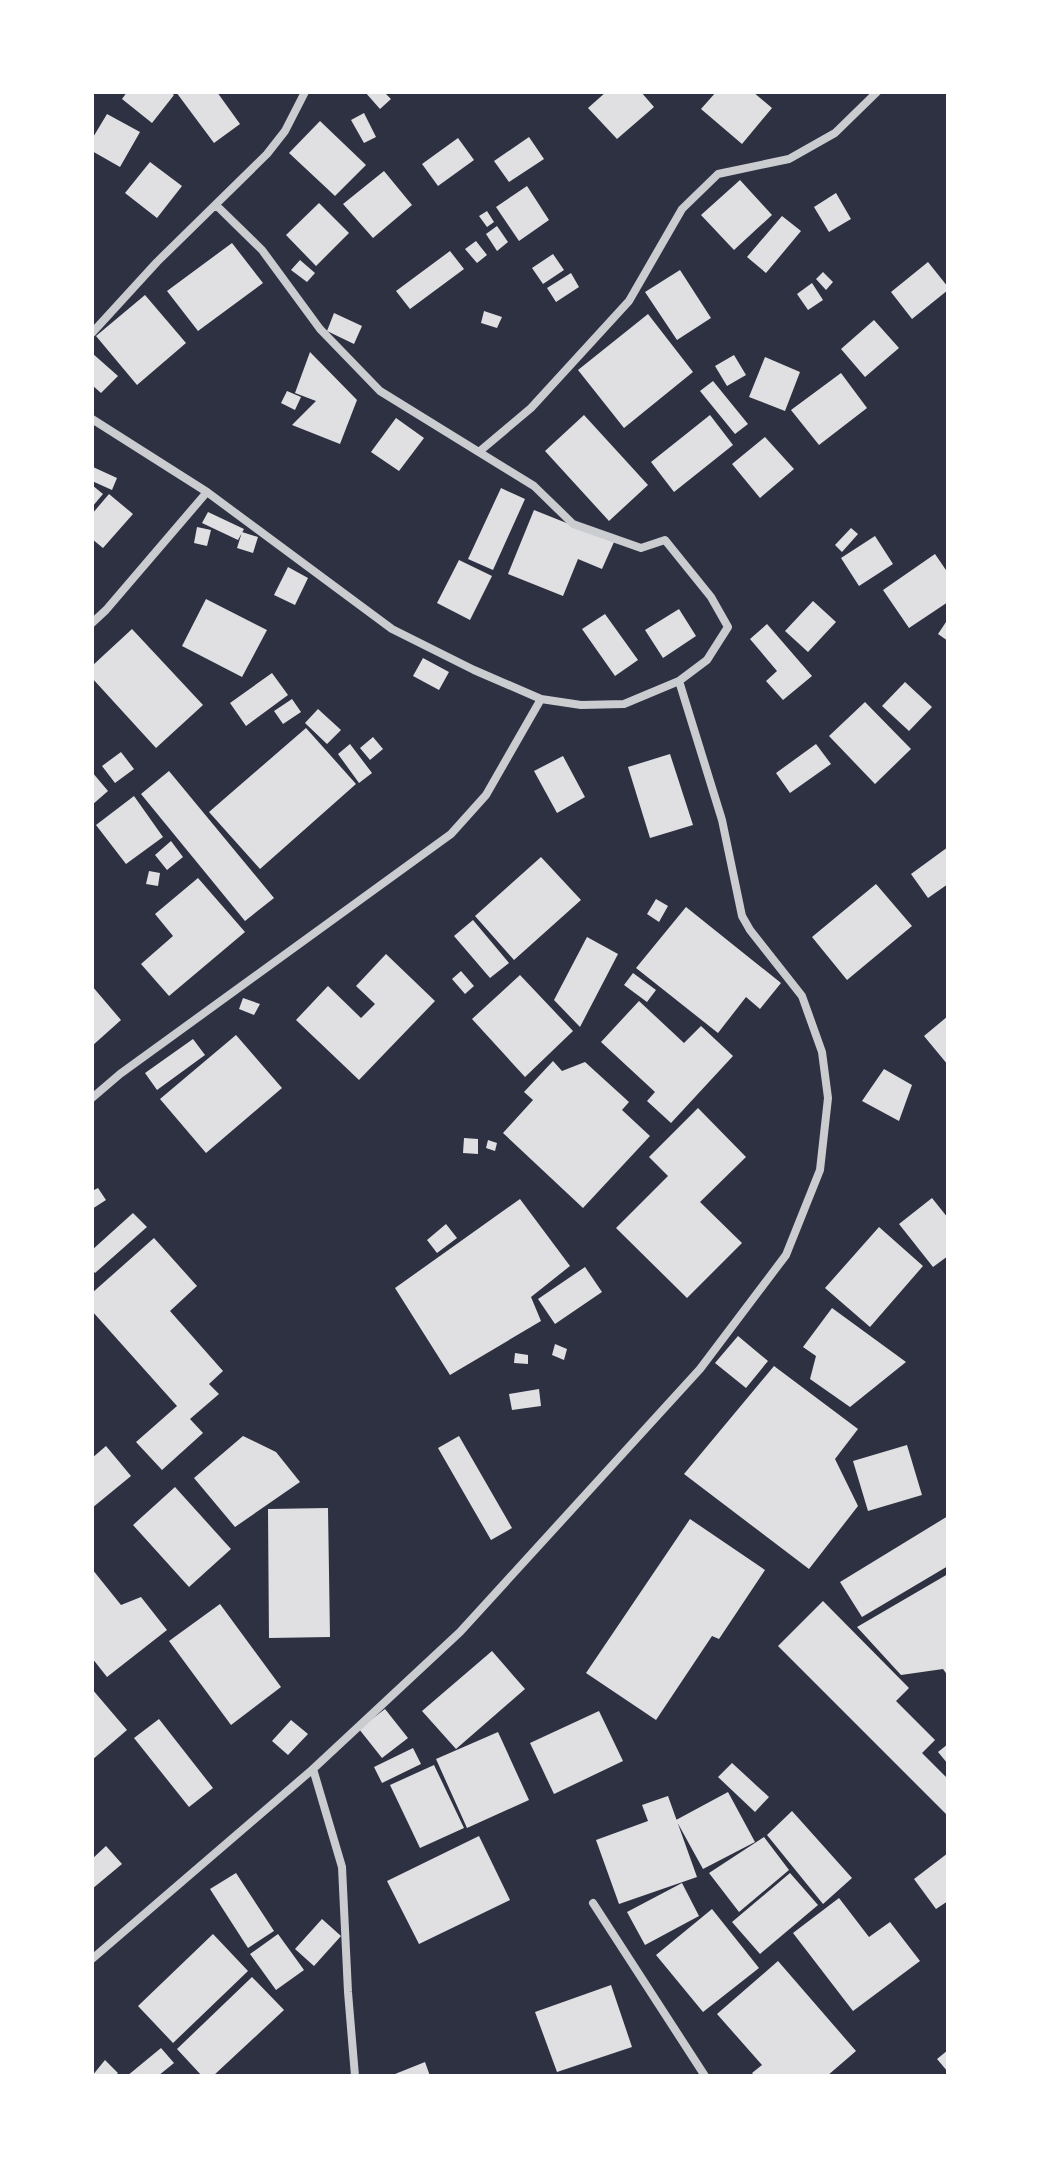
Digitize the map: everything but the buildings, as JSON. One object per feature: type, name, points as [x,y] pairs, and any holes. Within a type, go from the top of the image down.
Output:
[{"type":"street","points":[[92,333],[157,262],[267,154],[285,131],[305,92]]},
{"type":"street","points":[[480,451],[531,408],[629,301],[682,209],[718,174],[789,159],[835,133],[877,92]]},
{"type":"street","points":[[92,419],[207,492],[392,629],[541,699],[581,705],[624,704],[679,681],[707,660],[728,627],[711,597],[665,540],[641,548],[573,524],[534,486],[380,391],[320,329],[262,250],[216,205]]},
{"type":"street","points":[[92,623],[207,492]]},
{"type":"street","points":[[92,1959],[313,1769],[460,1632],[700,1369],[786,1255],[820,1170],[828,1098],[818,1038],[802,996],[742,916],[722,820],[679,681]]},
{"type":"street","points":[[92,1098],[120,1074],[451,834],[486,795],[541,699]]},
{"type":"street","points":[[313,1769],[342,1867],[355,2076]]},
{"type":"street","points":[[593,1903],[705,2076]]}]
